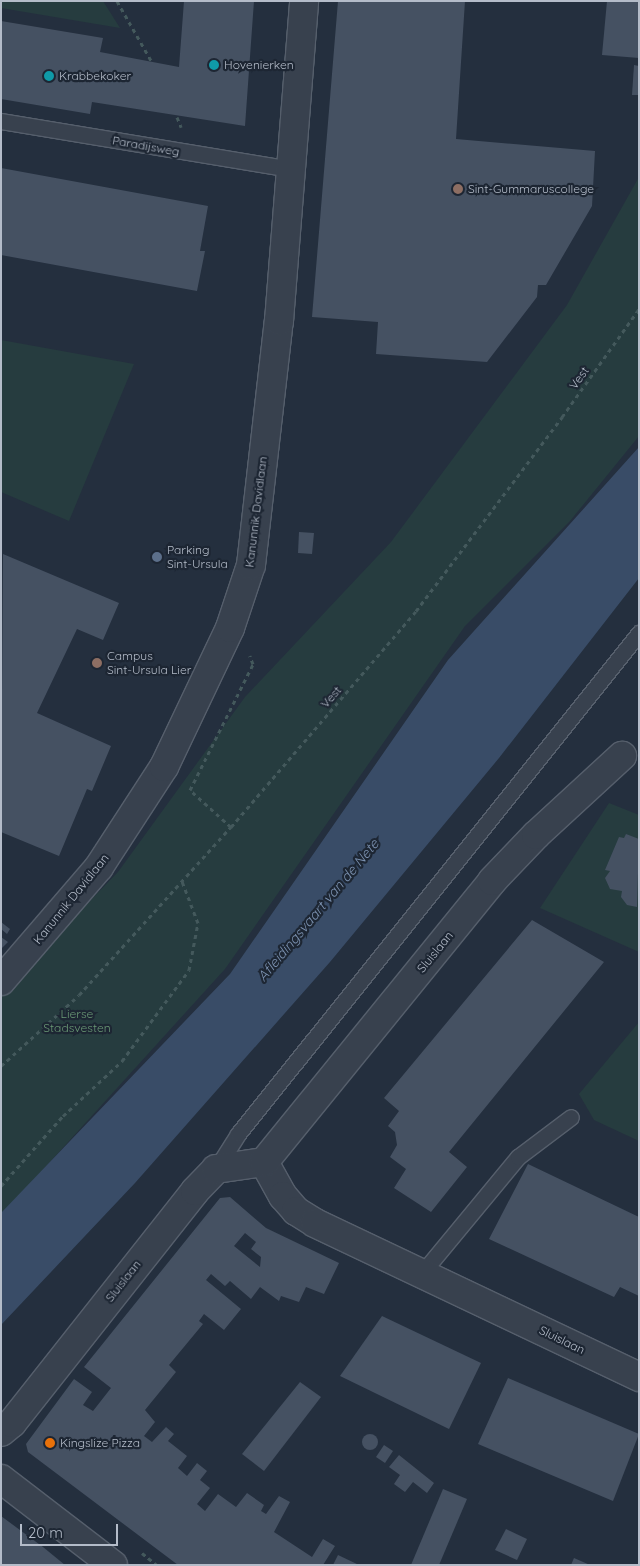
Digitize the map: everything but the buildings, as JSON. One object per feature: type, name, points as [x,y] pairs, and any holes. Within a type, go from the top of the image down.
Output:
[{"type":"street","name":"Kanunnik Davidlaan","points":[[1,981],[100,867],[164,767],[230,628],[251,565],[279,320],[304,1]]},
{"type":"street","name":"Sluislaan","points":[[622,756],[536,835],[492,881],[264,1162],[283,1196],[296,1211],[315,1223],[639,1377]]},
{"type":"street","points":[[216,1169],[264,1162]]},
{"type":"street","name":"Sluislaan","points":[[1,1432],[12,1423],[216,1169]]},
{"type":"street","points":[[1,1479],[113,1565]]},
{"type":"lane","name":"Paradijsweg","points":[[1,122],[291,169]]},
{"type":"lane","points":[[216,1169],[238,1134],[639,633]]},
{"type":"lane","points":[[422,1273],[518,1157],[571,1117]]},
{"type":"path","points":[[117,1],[152,62]]},
{"type":"path","name":"Vest","points":[[1,1066],[79,995],[231,827],[416,611],[562,417],[639,309]]},
{"type":"path","points":[[230,628],[244,640],[253,664],[190,790],[231,827]]},
{"type":"path","points":[[1,1186],[63,1116],[122,1061],[189,970],[198,923],[182,881]]},
{"type":"green space","points":[[1,1],[103,1],[120,28],[1,8]]},
{"type":"green space","name":"Lierse Stadsvesten","points":[[639,177],[639,436],[570,521],[465,626],[225,969],[1,1216],[1,992],[118,872],[245,697],[391,542],[567,305]]},
{"type":"green space","points":[[1,340],[134,364],[69,521],[1,492]]},
{"type":"green space","points":[[609,803],[639,815],[639,952],[540,908]]},
{"type":"green space","points":[[639,1022],[639,1141],[594,1120],[579,1094]]},
{"type":"water","name":"Afleidingsvaart van de Nete","points":[[639,447],[639,578],[499,758],[330,962],[135,1183],[1,1325],[1,1213],[230,974],[448,660]]},
{"type":"place","name":"Hovenierken","points":[[214,65]]},
{"type":"place","name":"Krabbekoker","points":[[49,76]]},
{"type":"place","name":"Sint-Gummaruscollege","points":[[458,189]]},
{"type":"place","name":"Parking Sint-Ursula","points":[[157,557]]},
{"type":"place","name":"Campus Sint-Ursula Lier","points":[[97,663]]},
{"type":"place","name":"Kingslize Pizza","points":[[50,1443]]}]
